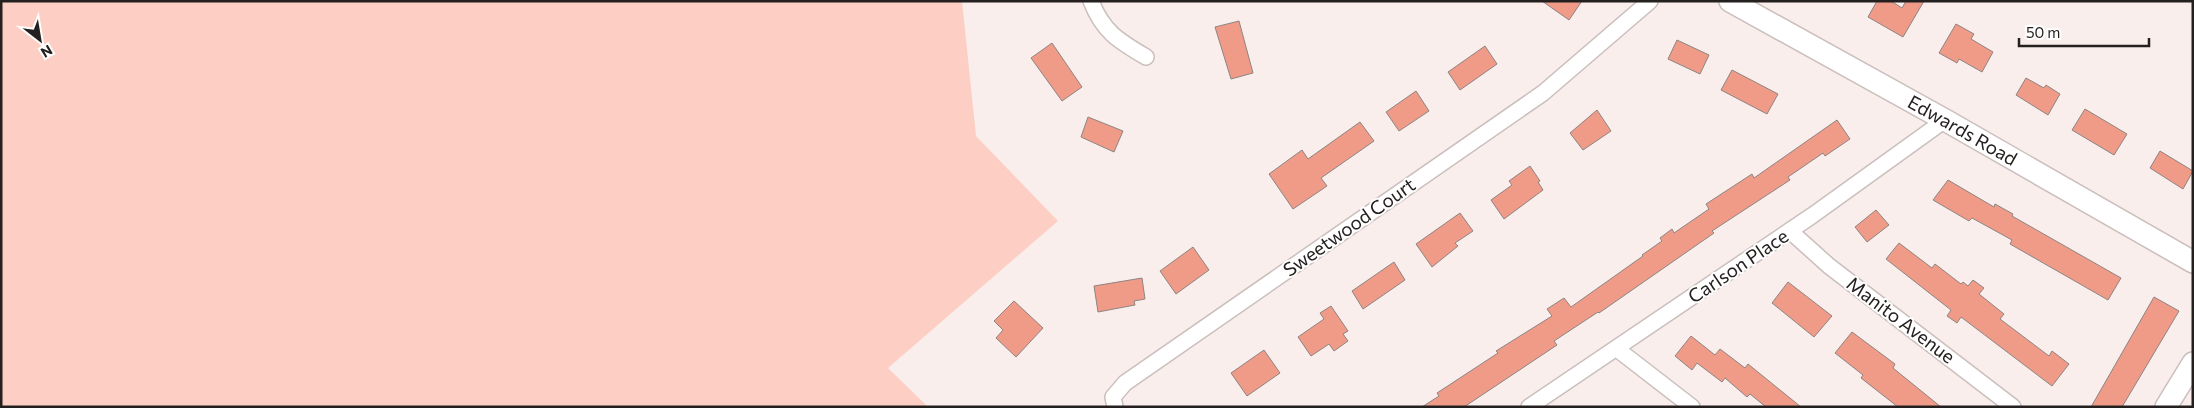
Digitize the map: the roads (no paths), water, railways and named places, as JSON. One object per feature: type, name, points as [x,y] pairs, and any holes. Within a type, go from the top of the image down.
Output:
[{"type":"street","points":[[1091,1],[1104,27],[1112,36],[1146,57]]},
{"type":"street","name":"Sweetwood Court","points":[[1115,407],[1113,397],[1125,384],[1528,104],[1593,52],[1650,1]]},
{"type":"street","name":"Edwards Road","points":[[1730,1],[1945,120],[2193,262]]},
{"type":"street","name":"Carlson Place","points":[[1529,407],[1790,231],[1945,120]]},
{"type":"street","name":"Manito Avenue","points":[[1790,231],[1829,266],[2013,407]]},
{"type":"street","points":[[1617,349],[1692,407]]},
{"type":"street","points":[[2166,407],[2193,363]]}]
